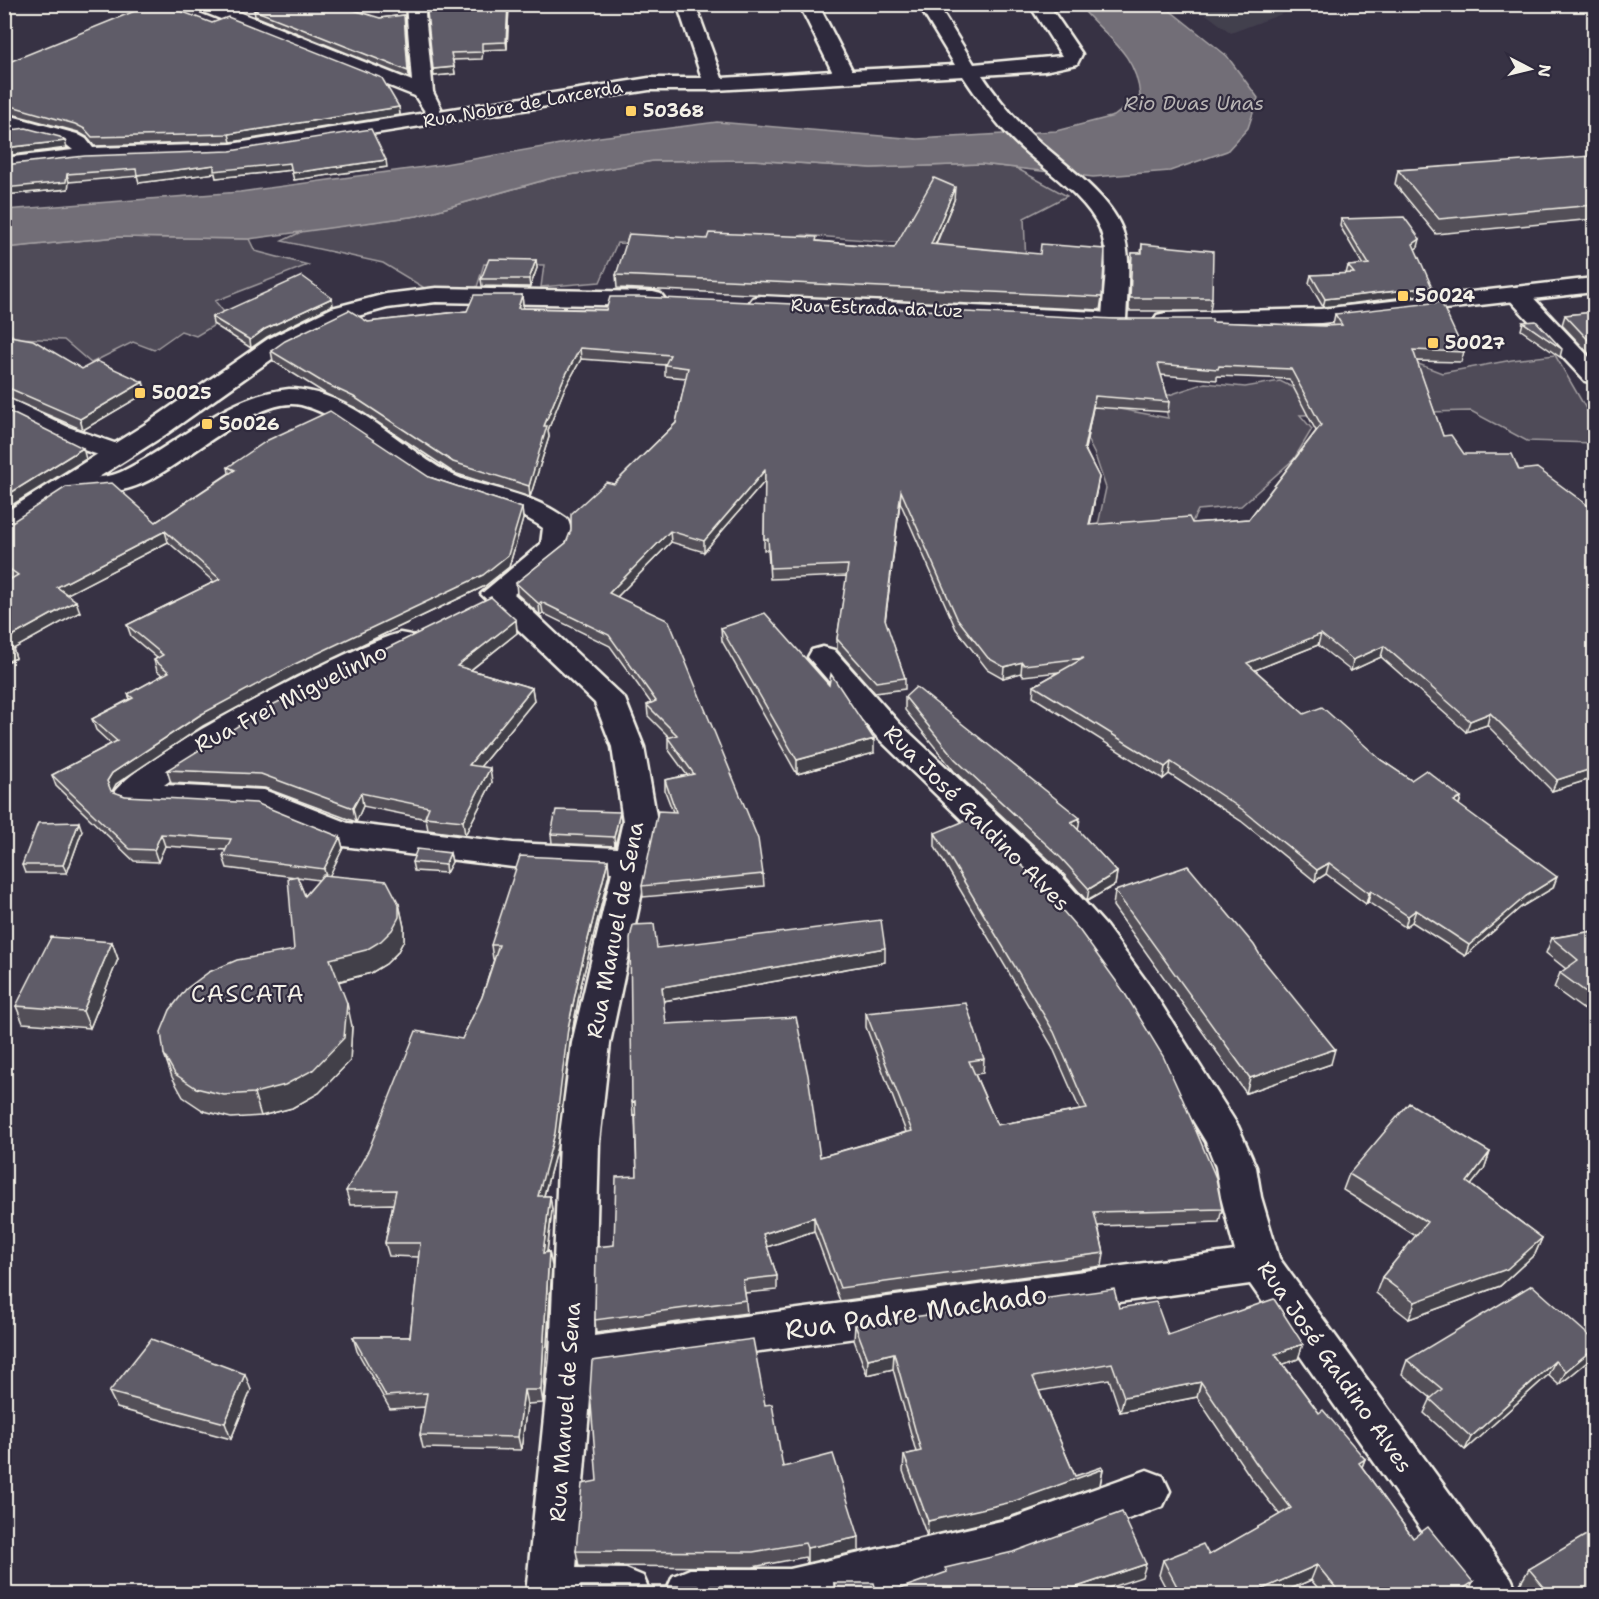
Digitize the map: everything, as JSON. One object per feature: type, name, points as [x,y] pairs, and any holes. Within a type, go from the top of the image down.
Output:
[{"type":"street","points":[[200,4],[423,92]]},
{"type":"street","points":[[415,4],[423,92],[436,119]]},
{"type":"street","points":[[686,4],[714,84]]},
{"type":"street","points":[[808,4],[844,75]]},
{"type":"street","points":[[927,4],[967,70],[1013,129],[1069,180],[1104,217],[1111,229],[1131,320]]},
{"type":"street","name":"Rua Nobre de Larcerda","points":[[4,165],[87,155],[231,150],[641,85],[714,84],[844,75],[967,70],[1044,65],[1070,60],[1072,54],[1038,4]]},
{"type":"street","points":[[4,120],[70,138],[79,143],[87,155]]},
{"type":"street","name":"Rua Estrada da Luz","points":[[734,302],[1131,320],[1321,316],[1594,285]]},
{"type":"street","points":[[1517,294],[1594,376]]},
{"type":"street","points":[[4,525],[117,453],[277,344],[341,313],[386,301],[436,295],[676,300]]},
{"type":"street","name":"Rua Manuel de Sena","points":[[62,489],[128,480],[253,405],[271,399],[288,397],[311,400],[337,413],[446,482],[501,498],[548,517],[557,525],[555,547],[485,599],[609,699],[628,747],[640,821],[591,1043],[579,1142],[572,1358],[550,1593]]},
{"type":"street","points":[[4,404],[59,433],[117,453]]},
{"type":"street","name":"Rua Frei Miguelinho","points":[[425,630],[240,719],[175,759],[129,794],[264,801],[344,834],[513,855],[630,861]]},
{"type":"street","name":"Rua José Galdino Alves","points":[[822,657],[888,730],[1046,880],[1093,935],[1137,995],[1224,1137],[1236,1167],[1241,1197],[1260,1265],[1494,1594]]},
{"type":"street","name":"Rua Padre Machado","points":[[572,1358],[1260,1265]]},
{"type":"street","points":[[550,1593],[790,1592],[1010,1541],[1147,1491]]},
{"type":"shaded area","points":[[1194,5],[1306,5],[1231,33]]},
{"type":"shaded area","points":[[753,160],[871,168],[981,164],[1016,168],[1067,196],[1024,218],[1026,264],[917,241],[892,242],[803,235],[765,248],[617,243],[600,282],[541,287],[544,265],[484,264],[477,287],[436,295],[383,263],[282,241],[303,231],[417,216],[552,178],[653,161]]},
{"type":"shaded area","points":[[117,237],[249,239],[255,251],[308,265],[215,301],[228,317],[196,336],[181,331],[154,350],[133,342],[91,363],[64,340],[16,338],[5,330],[4,248]]},
{"type":"shaded area","points":[[1555,355],[1592,419],[1594,443],[1527,441],[1471,411],[1300,415],[1312,429],[1294,459],[1241,506],[1198,510],[1191,524],[1096,534],[1106,488],[1095,455],[1084,433],[1087,403],[1168,418],[1163,397],[1205,383],[1245,387],[1280,381],[1306,394],[1416,363],[1442,373],[1512,360]]},
{"type":"water","name":"Rio Duas Unas","points":[[1079,5],[1163,5],[1227,56],[1258,98],[1248,128],[1227,151],[1170,171],[1093,177],[981,164],[871,168],[753,160],[653,161],[552,178],[417,216],[249,239],[117,237],[5,248],[5,210],[240,192],[439,165],[600,137],[717,122],[917,139],[1056,131],[1114,116],[1140,96],[1137,80],[1126,56]]},
{"type":"building","points":[[152,4],[162,4],[212,23],[228,17],[382,78],[399,107],[229,134],[92,137],[85,129],[75,124],[4,104],[4,64]]},
{"type":"building","points":[[269,4],[334,4],[380,18],[404,15],[408,71],[254,10]]},
{"type":"building","points":[[433,4],[508,4],[506,42],[482,43],[482,52],[451,53],[454,67],[433,69],[427,12],[436,11]]},
{"type":"building","points":[[26,128],[60,137],[65,141],[4,148],[4,131]]},
{"type":"building","points":[[371,129],[386,160],[292,173],[290,163],[214,171],[214,165],[137,175],[136,169],[67,174],[66,182],[4,188],[4,165],[85,156],[230,151]]},
{"type":"building","points":[[1592,156],[1594,158],[1594,205],[1439,219],[1398,170]]},
{"type":"building","points":[[934,178],[955,187],[931,244],[1040,254],[1041,244],[1105,249],[1102,297],[616,275],[629,234],[707,239],[709,233],[817,237],[816,241],[894,248]]},
{"type":"building","points":[[1404,217],[1420,239],[1413,244],[1432,287],[1325,299],[1311,275],[1354,273],[1348,266],[1369,264],[1341,219]]},
{"type":"building","points":[[1142,244],[1213,251],[1212,298],[1130,298],[1132,253],[1142,253]]},
{"type":"building","points":[[489,259],[536,260],[529,279],[481,279]]},
{"type":"building","points":[[302,276],[332,298],[265,329],[250,340],[212,317]]},
{"type":"building","points":[[474,295],[522,295],[518,308],[606,310],[610,297],[640,297],[1115,319],[1212,319],[1212,322],[1324,326],[1342,325],[1335,314],[1441,302],[1464,352],[1413,350],[1443,436],[1451,435],[1464,454],[1512,454],[1519,470],[1537,468],[1594,510],[1594,768],[1557,780],[1490,713],[1470,721],[1384,646],[1353,660],[1321,634],[1247,663],[1304,714],[1322,707],[1381,760],[1411,780],[1426,770],[1461,798],[1454,801],[1557,877],[1526,896],[1469,945],[1416,910],[1408,916],[1371,891],[1369,893],[1329,863],[1317,870],[1243,810],[1171,762],[1165,767],[1034,686],[1084,658],[1024,665],[1022,662],[1004,667],[988,658],[957,618],[901,491],[885,619],[905,678],[876,682],[837,639],[848,565],[770,568],[768,539],[764,539],[765,470],[704,541],[670,531],[609,593],[669,621],[758,839],[763,874],[642,886],[658,811],[676,812],[665,780],[694,774],[668,738],[677,735],[647,705],[656,701],[609,635],[541,602],[539,604],[516,583],[566,543],[571,530],[571,514],[606,482],[614,484],[676,423],[688,368],[665,365],[670,355],[580,348],[563,380],[544,426],[547,426],[529,486],[453,462],[354,397],[324,383],[271,351],[285,341],[349,310],[368,322],[467,311]],"holes":[[[1158,364],[1218,369],[1219,366],[1291,369],[1321,425],[1249,519],[1192,523],[1189,517],[1089,525],[1099,477],[1084,448],[1095,396],[1169,402]]]},
{"type":"building","points":[[1594,312],[1594,346],[1565,315]]},
{"type":"building","points":[[1536,321],[1562,349],[1523,322]]},
{"type":"building","points":[[4,335],[33,340],[82,369],[97,361],[143,382],[80,419],[4,386]]},
{"type":"building","points":[[4,409],[83,448],[4,497]]},
{"type":"building","points":[[330,411],[429,477],[522,508],[508,555],[483,575],[293,665],[200,715],[112,773],[107,781],[111,791],[125,796],[256,803],[340,837],[324,869],[223,856],[231,839],[161,834],[154,850],[130,849],[52,775],[117,741],[92,719],[133,698],[128,694],[169,672],[154,660],[163,655],[127,625],[220,579],[165,531],[57,587],[76,601],[5,640],[12,647],[4,650],[4,583],[18,575],[4,565],[4,523],[12,522],[66,487],[112,483],[156,522],[235,470],[228,467],[268,440]]},
{"type":"building","points":[[491,597],[516,620],[457,666],[532,688],[469,765],[490,768],[463,821],[425,817],[429,807],[361,793],[353,808],[261,774],[167,770],[270,706]]},
{"type":"building","points":[[765,613],[829,685],[831,674],[874,739],[797,760],[721,628]]},
{"type":"building","points":[[916,687],[1080,818],[1071,822],[1117,872],[1089,889],[1061,858],[955,759],[905,697]]},
{"type":"building","points":[[556,810],[620,812],[614,837],[551,834]]},
{"type":"building","points":[[972,818],[1034,877],[1080,931],[1124,992],[1163,1056],[1183,1100],[1216,1178],[1222,1209],[1094,1212],[1104,1253],[840,1288],[814,1217],[763,1234],[777,1276],[743,1280],[746,1300],[595,1320],[596,1247],[614,1245],[616,1177],[637,1176],[635,1101],[632,1102],[630,938],[633,925],[654,924],[657,948],[881,920],[885,948],[662,987],[666,1024],[796,1017],[808,1075],[820,1157],[912,1131],[866,1013],[966,1003],[984,1059],[969,1061],[997,1125],[1087,1109],[1054,1032],[935,833]]},
{"type":"building","points":[[79,822],[63,865],[22,865],[38,823]]},
{"type":"building","points":[[417,849],[450,853],[445,865],[412,862]]},
{"type":"building","points":[[520,856],[608,860],[568,1028],[555,1133],[538,1196],[550,1196],[543,1253],[549,1252],[541,1390],[524,1390],[518,1437],[420,1435],[427,1393],[386,1396],[353,1337],[410,1337],[420,1243],[385,1243],[396,1190],[346,1191],[369,1149],[416,1031],[462,1039],[482,997],[499,945],[491,945]]},
{"type":"building","points":[[1188,866],[1254,945],[1263,960],[1335,1049],[1250,1078],[1115,891]]},
{"type":"building","points":[[323,875],[387,881],[399,904],[399,917],[392,930],[381,941],[366,950],[330,959],[347,1003],[344,1038],[313,1070],[285,1085],[254,1093],[224,1095],[196,1088],[175,1074],[164,1054],[161,1032],[170,1010],[186,989],[209,972],[237,960],[294,950],[288,878],[297,876],[305,896]]},
{"type":"building","points":[[1594,931],[1594,998],[1560,973],[1578,960],[1552,938]]},
{"type":"building","points":[[51,937],[112,942],[83,1011],[16,1006]]},
{"type":"building","points":[[1409,1103],[1490,1152],[1467,1182],[1542,1238],[1507,1269],[1415,1302],[1382,1277],[1427,1222],[1349,1174]]},
{"type":"building","points":[[1532,1285],[1594,1340],[1594,1348],[1566,1371],[1555,1361],[1471,1437],[1430,1399],[1442,1389],[1407,1360]]},
{"type":"building","points":[[1114,1289],[1119,1308],[1156,1302],[1168,1335],[1274,1299],[1303,1344],[1275,1354],[1319,1413],[1323,1410],[1365,1459],[1359,1463],[1413,1538],[1428,1527],[1473,1582],[1455,1594],[1341,1594],[1317,1565],[1251,1594],[1181,1594],[1163,1560],[1203,1544],[1209,1555],[1291,1508],[1256,1463],[1201,1382],[1124,1397],[1112,1363],[1033,1377],[1075,1476],[1102,1467],[1103,1469],[1012,1502],[928,1521],[904,1455],[921,1451],[894,1353],[868,1359],[855,1325]]},
{"type":"building","points":[[151,1339],[245,1374],[225,1423],[109,1392]]},
{"type":"building","points":[[753,1339],[765,1405],[772,1404],[783,1467],[833,1454],[859,1537],[807,1548],[805,1543],[753,1552],[576,1551],[582,1484],[597,1481],[590,1391],[592,1361]]},
{"type":"building","points":[[1122,1512],[1146,1564],[1068,1590],[1070,1594],[885,1594],[947,1572],[945,1568],[1013,1552]]},
{"type":"building","points":[[1591,1532],[1594,1536],[1594,1594],[1550,1594],[1529,1569]]},
{"type":"building","points":[[834,1583],[874,1583],[877,1594],[838,1594]]},
{"type":"building","points":[[581,1586],[732,1586],[734,1594],[582,1594]]},
{"type":"place","name":"50368","points":[[631,111]]},
{"type":"place","name":"50024","points":[[1403,296]]},
{"type":"place","name":"50027","points":[[1433,343]]},
{"type":"place","name":"50025","points":[[140,393]]},
{"type":"place","name":"50026","points":[[207,424]]},
{"type":"district","name":"CASCATA","points":[[248,994]]}]
